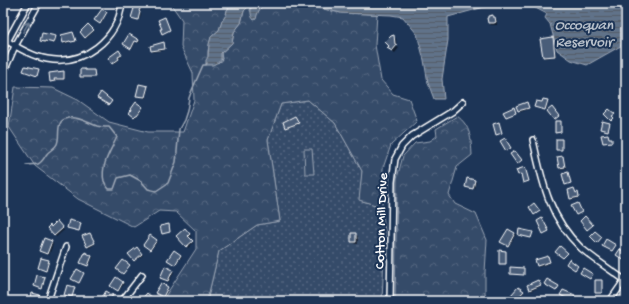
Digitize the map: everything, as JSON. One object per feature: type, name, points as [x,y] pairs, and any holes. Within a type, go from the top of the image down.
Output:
[{"type":"street","points":[[3,50],[5,39],[28,3]]},
{"type":"street","points":[[3,74],[15,46],[39,3]]},
{"type":"street","points":[[5,39],[15,46],[47,59],[65,60],[84,55],[100,45],[112,33],[120,17],[122,3]]},
{"type":"street","name":"Cotton Mill Drive","points":[[390,301],[392,182],[396,159],[402,146],[412,136],[453,111],[463,102]]},
{"type":"street","points":[[533,140],[546,193],[551,207],[561,224],[572,239],[586,252],[626,279],[610,301]]},
{"type":"street","points":[[49,301],[66,247]]},
{"type":"street","points":[[122,301],[142,274]]},
{"type":"green space","points":[[170,3],[233,3],[227,10],[219,30],[211,37],[208,57],[218,63],[222,59],[221,53],[232,43],[234,32],[241,23],[244,11],[250,5],[250,11],[257,13],[263,3],[298,3],[341,13],[377,14],[375,45],[381,80],[393,94],[409,99],[417,121],[391,145],[383,168],[382,207],[359,200],[362,171],[335,123],[308,100],[281,104],[268,140],[280,221],[257,225],[219,251],[207,301],[162,301],[196,249],[196,231],[176,212],[159,211],[134,227],[78,199],[35,166],[9,127],[15,87],[53,88],[78,100],[109,122],[148,132],[183,132],[194,100],[193,73],[181,47],[182,20]]},
{"type":"green space","points":[[308,100],[335,123],[362,171],[360,200],[382,207],[385,231],[382,301],[207,301],[219,251],[257,225],[280,221],[268,140],[281,104]]},
{"type":"green space","points":[[457,116],[462,120],[468,129],[471,138],[472,155],[457,167],[449,195],[455,204],[476,214],[487,240],[485,293],[487,301],[395,301],[397,178],[403,156],[415,143],[430,141],[437,136],[436,129]]},
{"type":"green space","points":[[304,149],[312,149],[314,174],[305,174]]},
{"type":"water","points":[[233,3],[263,3],[256,19],[254,20],[251,15],[250,5],[244,11],[241,23],[234,32],[232,43],[221,53],[221,62],[220,61],[213,65],[206,65],[211,37],[219,30],[227,10]]},
{"type":"water","points":[[298,3],[499,3],[448,17],[448,40],[442,79],[444,99],[434,99],[428,83],[417,34],[403,17],[391,15],[341,13]]},
{"type":"water","name":"Occoquan Reservoir","points":[[526,3],[626,3],[626,43],[587,65],[571,60],[557,50],[550,24],[545,18],[547,14]]},
{"type":"building","points":[[135,5],[141,7],[138,20],[131,18]]},
{"type":"building","points":[[3,7],[8,14],[3,18]]},
{"type":"building","points":[[102,9],[107,12],[100,24],[94,20]]},
{"type":"building","points":[[493,15],[496,22],[488,23],[488,16]]},
{"type":"building","points":[[165,17],[170,30],[162,34],[160,29],[162,29],[158,20]]},
{"type":"building","points":[[88,24],[94,30],[85,38],[80,32]]},
{"type":"building","points":[[73,32],[76,41],[63,43],[61,35]]},
{"type":"building","points":[[42,33],[56,36],[54,43],[40,41]]},
{"type":"building","points":[[129,34],[139,40],[138,42],[135,41],[131,49],[123,44]]},
{"type":"building","points":[[394,35],[395,44],[397,45],[392,51],[387,48],[389,46],[385,42]]},
{"type":"building","points":[[553,37],[555,56],[543,57],[540,39]]},
{"type":"building","points":[[164,42],[165,49],[151,51],[150,46]]},
{"type":"building","points":[[119,50],[122,55],[112,64],[108,58]]},
{"type":"building","points":[[25,66],[39,69],[37,76],[23,71]]},
{"type":"building","points":[[80,69],[94,70],[95,77],[80,77]]},
{"type":"building","points":[[64,71],[64,79],[54,79],[55,81],[50,82],[49,73]]},
{"type":"building","points":[[139,84],[148,86],[145,97],[136,96]]},
{"type":"building","points":[[101,92],[112,101],[109,105],[97,98]]},
{"type":"building","points":[[543,99],[548,100],[545,110],[534,107],[536,101],[542,102]]},
{"type":"building","points":[[136,102],[143,107],[134,117],[129,113]]},
{"type":"building","points":[[527,102],[529,108],[518,111],[516,106]]},
{"type":"building","points":[[514,107],[516,113],[506,117],[503,112]]},
{"type":"building","points":[[552,107],[559,116],[554,120],[547,111]]},
{"type":"building","points":[[609,109],[615,114],[612,116],[614,118],[611,121],[604,114]]},
{"type":"building","points":[[295,116],[299,123],[285,128],[283,122]]},
{"type":"building","points":[[555,121],[561,121],[561,132],[555,133]]},
{"type":"building","points":[[602,121],[610,123],[608,131],[600,129]]},
{"type":"building","points":[[499,122],[502,133],[496,135],[493,124]]},
{"type":"building","points":[[608,134],[609,138],[612,138],[612,142],[603,143],[601,135]]},
{"type":"building","points":[[505,138],[511,148],[506,151],[500,141]]},
{"type":"building","points":[[556,139],[562,139],[562,150],[556,150]]},
{"type":"building","points":[[515,151],[522,160],[517,164],[510,154]]},
{"type":"building","points":[[563,156],[565,167],[559,168],[557,157]]},
{"type":"building","points":[[525,167],[529,181],[523,183],[521,174],[518,175],[516,170]]},
{"type":"building","points":[[568,172],[571,183],[565,185],[562,174]]},
{"type":"building","points":[[467,178],[475,180],[473,189],[465,187]]},
{"type":"building","points":[[574,188],[576,193],[578,192],[579,197],[570,199],[568,190]]},
{"type":"building","points":[[534,203],[540,211],[534,215],[529,207]]},
{"type":"building","points":[[578,203],[582,212],[576,215],[571,206]]},
{"type":"building","points":[[585,216],[593,225],[587,230],[580,221]]},
{"type":"building","points":[[542,218],[549,231],[543,234],[537,221]]},
{"type":"building","points":[[69,220],[81,223],[79,231],[67,228]]},
{"type":"building","points":[[57,221],[63,228],[54,236],[47,228],[50,225],[51,227]]},
{"type":"building","points":[[169,224],[170,232],[162,234],[160,226]]},
{"type":"building","points":[[185,228],[190,234],[188,236],[193,241],[186,247],[176,236]]},
{"type":"building","points":[[508,229],[515,233],[508,246],[500,242]]},
{"type":"building","points":[[519,229],[533,232],[531,238],[518,235]]},
{"type":"building","points":[[595,231],[602,237],[597,243],[590,236]]},
{"type":"building","points":[[90,233],[95,243],[87,247],[82,236]]},
{"type":"building","points":[[351,233],[356,233],[356,242],[351,242]]},
{"type":"building","points":[[150,235],[157,240],[150,250],[143,245]]},
{"type":"building","points":[[44,238],[52,241],[47,254],[39,251]]},
{"type":"building","points":[[606,239],[616,245],[612,251],[602,246]]},
{"type":"building","points":[[560,246],[568,253],[563,258],[555,252]]},
{"type":"building","points":[[137,247],[142,254],[134,261],[128,254]]},
{"type":"building","points":[[620,249],[626,253],[625,261],[616,255]]},
{"type":"building","points":[[174,250],[181,255],[175,265],[167,260]]},
{"type":"building","points":[[499,250],[506,251],[506,264],[499,264]]},
{"type":"building","points":[[85,252],[92,256],[88,266],[80,263]]},
{"type":"building","points":[[548,256],[550,262],[537,266],[535,260]]},
{"type":"building","points":[[41,258],[49,260],[46,271],[38,268]]},
{"type":"building","points":[[569,259],[578,266],[575,270],[566,264]]},
{"type":"building","points":[[123,260],[130,265],[123,274],[116,269]]},
{"type":"building","points":[[165,266],[173,270],[168,281],[160,278]]},
{"type":"building","points":[[510,267],[524,268],[524,275],[510,274]]},
{"type":"building","points":[[583,268],[593,274],[590,279],[580,273]]},
{"type":"building","points":[[77,269],[84,273],[79,283],[71,279]]},
{"type":"building","points":[[37,275],[45,277],[42,289],[34,286]]},
{"type":"building","points":[[116,277],[123,282],[118,291],[110,286]]},
{"type":"building","points":[[547,279],[559,286],[556,291],[544,284]]},
{"type":"building","points":[[538,280],[541,285],[529,290],[527,285]]},
{"type":"building","points":[[595,280],[602,280],[602,293],[595,293]]},
{"type":"building","points":[[161,283],[168,287],[163,297],[155,293]]},
{"type":"building","points":[[67,285],[75,287],[72,297],[64,295]]},
{"type":"building","points":[[518,287],[524,291],[516,300],[511,295]]},
{"type":"building","points":[[563,290],[575,295],[572,301],[560,295]]},
{"type":"building","points":[[106,291],[113,295],[109,301],[100,301]]},
{"type":"building","points":[[32,293],[40,295],[38,301],[30,301]]},
{"type":"building","points":[[147,293],[154,299],[152,301],[140,301]]},
{"type":"building","points":[[579,299],[593,300],[593,301],[579,301]]},
{"type":"waterway","points":[[26,165],[38,164],[41,162],[47,153],[57,144],[59,125],[61,122],[68,118],[75,118],[97,126],[109,127],[117,137],[107,158],[103,175],[104,181],[109,189],[114,189],[118,178],[130,175],[141,181],[148,189],[156,191],[168,183],[176,162],[179,129],[187,111],[189,98],[203,65],[206,65],[207,63]]}]
